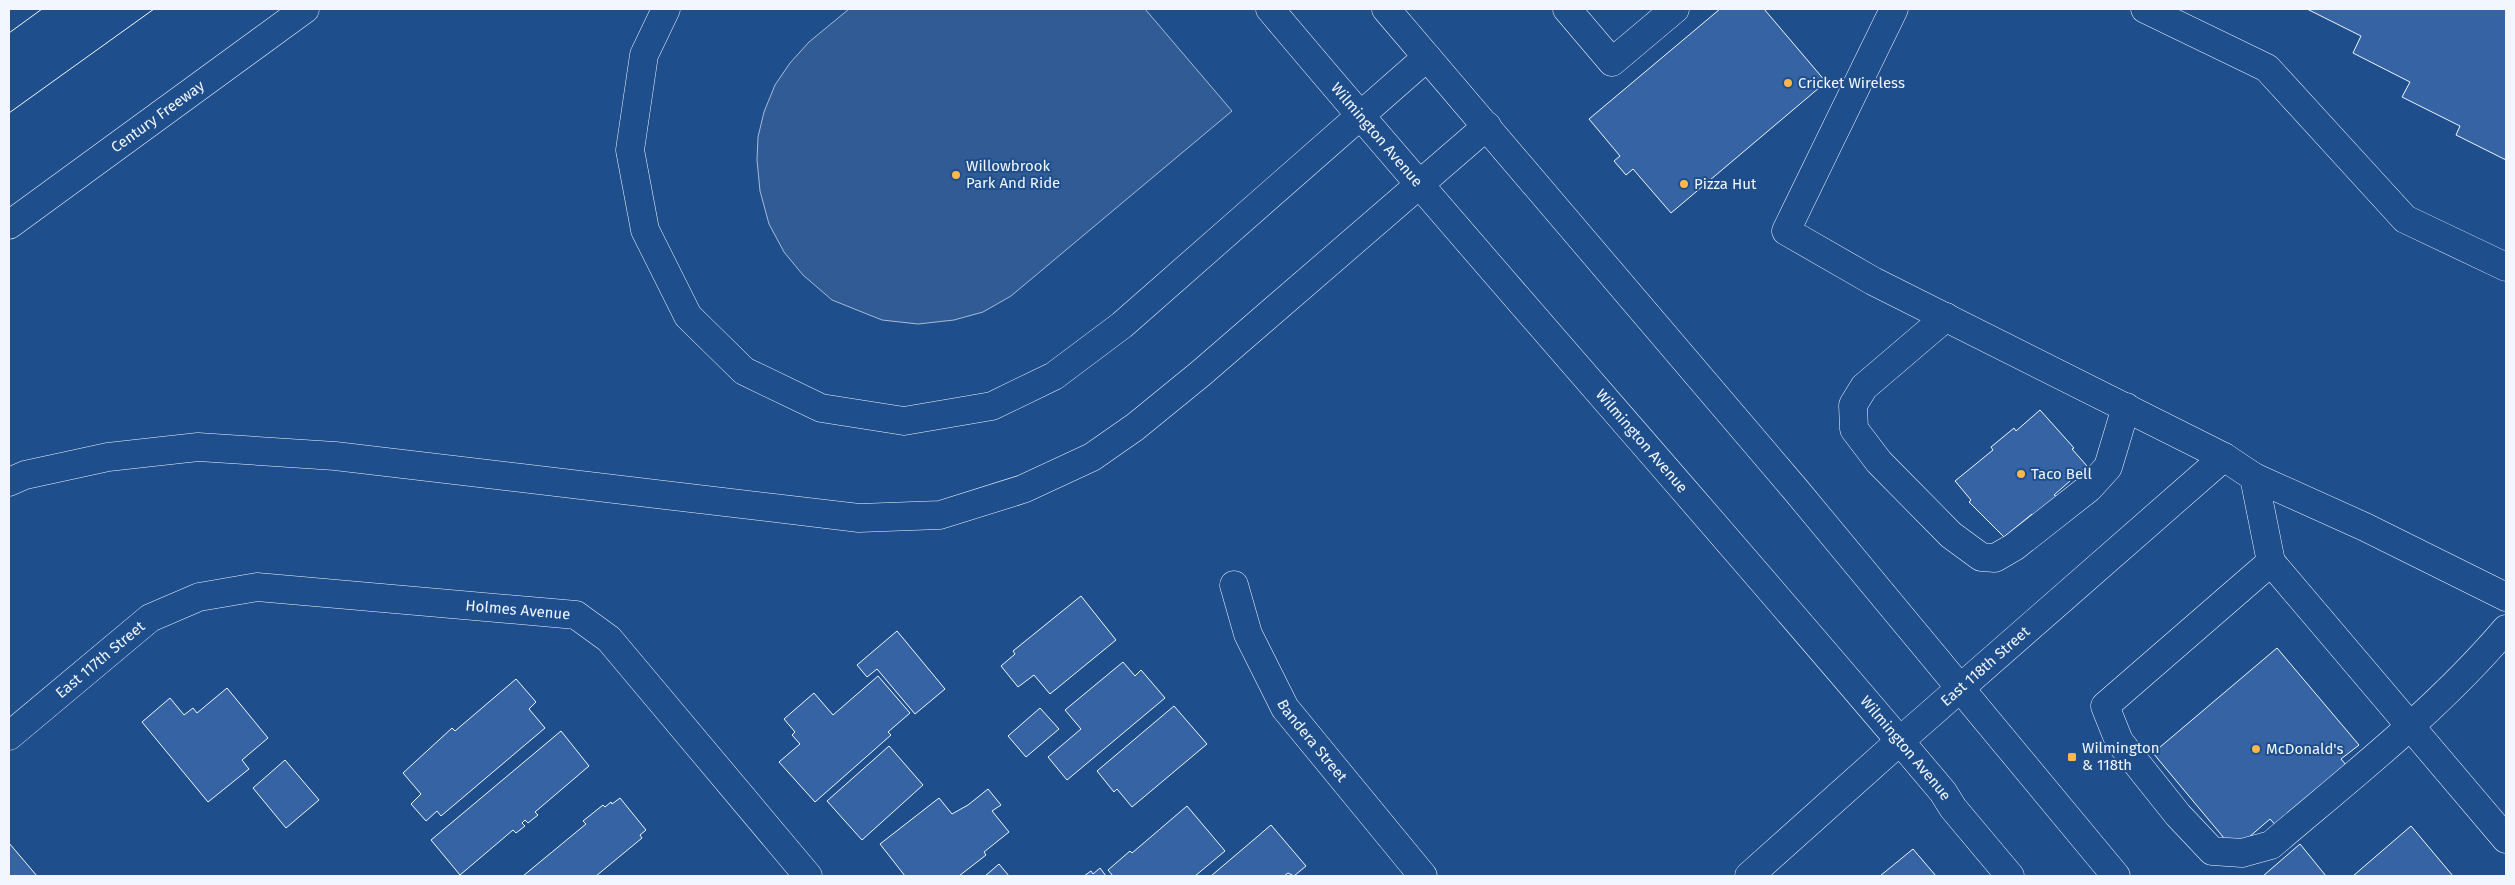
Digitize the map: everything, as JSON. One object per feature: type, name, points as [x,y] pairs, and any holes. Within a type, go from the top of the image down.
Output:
[{"type":"main road","name":"Century Freeway","points":[[9,225],[305,9]]},
{"type":"main road","points":[[666,9],[644,55],[630,150],[645,230],[688,316],[744,371],[821,408],[904,421],[992,406],[1054,376],[1122,325],[1427,57]]},
{"type":"main road","name":"Wilmington Avenue","points":[[1270,9],[1900,740],[1943,792],[1953,808],[2010,876]]},
{"type":"main road","points":[[1386,9],[1487,126],[2116,876]]},
{"type":"main road","points":[[1567,9],[1612,62],[1675,9]]},
{"type":"main road","points":[[1894,9],[1786,231],[1873,281],[2224,457],[2254,477],[2365,527],[2506,597]]},
{"type":"main road","points":[[2144,9],[2267,68],[2405,219],[2506,267]]},
{"type":"main road","points":[[9,482],[25,475],[108,457],[198,447],[335,456],[859,518],[940,515],[1023,489],[1092,457],[1135,426],[1200,374],[1487,126]]},
{"type":"main road","points":[[1946,317],[1864,387],[1853,405],[1854,429],[1879,462],[1951,535],[1981,558],[1995,558],[2014,547],[2089,488],[2108,468],[2126,407]]},
{"type":"main road","name":"East 118th Street","points":[[1749,876],[1900,740],[2224,457]]},
{"type":"main road","points":[[2254,477],[2271,562],[2409,727],[2506,839]]},
{"type":"main road","points":[[2271,562],[2105,706],[2119,741],[2178,815],[2212,851],[2242,853],[2271,845],[2409,727],[2473,668],[2506,629]]},
{"type":"main road","name":"Bandera Street","points":[[1234,586],[1248,634],[1285,708],[1423,876]]},
{"type":"main road","name":"Holmes Avenue","points":[[199,597],[257,587],[576,615],[609,639],[808,876]]},
{"type":"main road","name":"East 117th Street","points":[[9,736],[150,618],[199,597]]},
{"type":"shaded area","name":"Willowbrook Park And Ride","points":[[849,9],[1145,9],[1232,111],[1011,296],[983,312],[954,320],[918,324],[882,320],[832,300],[803,275],[784,252],[769,224],[760,191],[757,160],[758,137],[764,112],[775,85],[790,63],[809,42]]},
{"type":"building","points":[[1720,9],[1764,9],[1826,82],[1671,213],[1633,169],[1626,175],[1614,161],[1620,156],[1589,119]]},
{"type":"building","points":[[2307,9],[2506,9],[2506,160],[2456,135],[2460,126],[2402,97],[2410,82],[2353,53],[2361,36]]},
{"type":"building","name":"Taco Bell","points":[[2040,410],[2074,448],[2072,449],[2087,466],[2054,495],[2057,497],[2034,517],[2032,514],[2004,537],[1969,502],[1971,500],[1955,481],[1993,450],[1991,447],[2014,428],[2016,431]]},
{"type":"building","points":[[1081,596],[1116,640],[1050,694],[1034,675],[1018,687],[1001,666],[1015,654],[1013,651]]},
{"type":"building","points":[[897,631],[945,689],[915,714],[877,669],[867,677],[857,665]]},
{"type":"building","name":"McDonald's","points":[[2277,648],[2359,745],[2341,759],[2352,772],[2281,831],[2270,819],[2234,850],[2153,753]]},
{"type":"building","points":[[1123,662],[1135,676],[1141,670],[1165,698],[1067,780],[1048,757],[1081,729],[1065,710]]},
{"type":"building","points":[[878,676],[910,713],[888,732],[891,735],[815,802],[779,762],[800,744],[792,735],[795,732],[784,719],[814,693],[833,715]]},
{"type":"building","points":[[516,679],[536,702],[529,709],[545,728],[441,816],[437,811],[426,821],[411,804],[421,794],[403,773],[452,728],[455,731]]},
{"type":"building","points":[[227,688],[268,738],[242,760],[249,769],[208,802],[142,722],[170,698],[184,715],[193,708],[197,713]]},
{"type":"building","points":[[1174,706],[1207,744],[1132,807],[1117,789],[1114,792],[1097,771]]},
{"type":"building","points":[[1040,708],[1059,729],[1026,757],[1008,736]]},
{"type":"building","points":[[561,731],[589,766],[535,812],[538,815],[528,823],[525,820],[522,823],[525,826],[516,833],[513,830],[460,875],[431,840]]},
{"type":"building","points":[[889,746],[923,785],[862,840],[827,801]]},
{"type":"building","points":[[285,760],[319,800],[286,828],[253,788]]},
{"type":"building","points":[[988,789],[1001,805],[992,811],[1009,832],[984,852],[986,855],[959,876],[905,876],[880,844],[939,798],[952,814],[968,805]]},
{"type":"building","points":[[620,798],[646,830],[640,835],[642,838],[596,876],[523,876],[586,824],[583,821],[603,805],[605,807]]},
{"type":"building","points":[[1187,806],[1225,851],[1195,876],[1113,876],[1108,870],[1130,851],[1132,853]]},
{"type":"building","points":[[1271,825],[1306,866],[1294,876],[1288,873],[1284,876],[1211,876]]},
{"type":"building","points":[[2411,826],[2453,876],[2353,876]]},
{"type":"building","points":[[9,843],[37,876],[9,876]]},
{"type":"building","points":[[2300,844],[2326,876],[2263,876]]},
{"type":"building","points":[[1913,849],[1936,876],[1880,876]]},
{"type":"building","points":[[999,864],[1009,876],[985,876]]},
{"type":"building","points":[[1100,868],[1106,876],[1084,876],[1091,871],[1093,874]]},
{"type":"tram line","points":[[9,33],[42,9]]},
{"type":"tram line","points":[[9,113],[154,9]]},
{"type":"place","name":"Cricket Wireless","points":[[1788,83]]},
{"type":"place","name":"Willowbrook Park And Ride","points":[[956,175]]},
{"type":"place","name":"Pizza Hut","points":[[1684,184]]},
{"type":"place","name":"Taco Bell","points":[[2021,474]]},
{"type":"place","name":"McDonald's","points":[[2256,749]]},
{"type":"place","name":"Wilmington & 118th","points":[[2072,757]]}]
